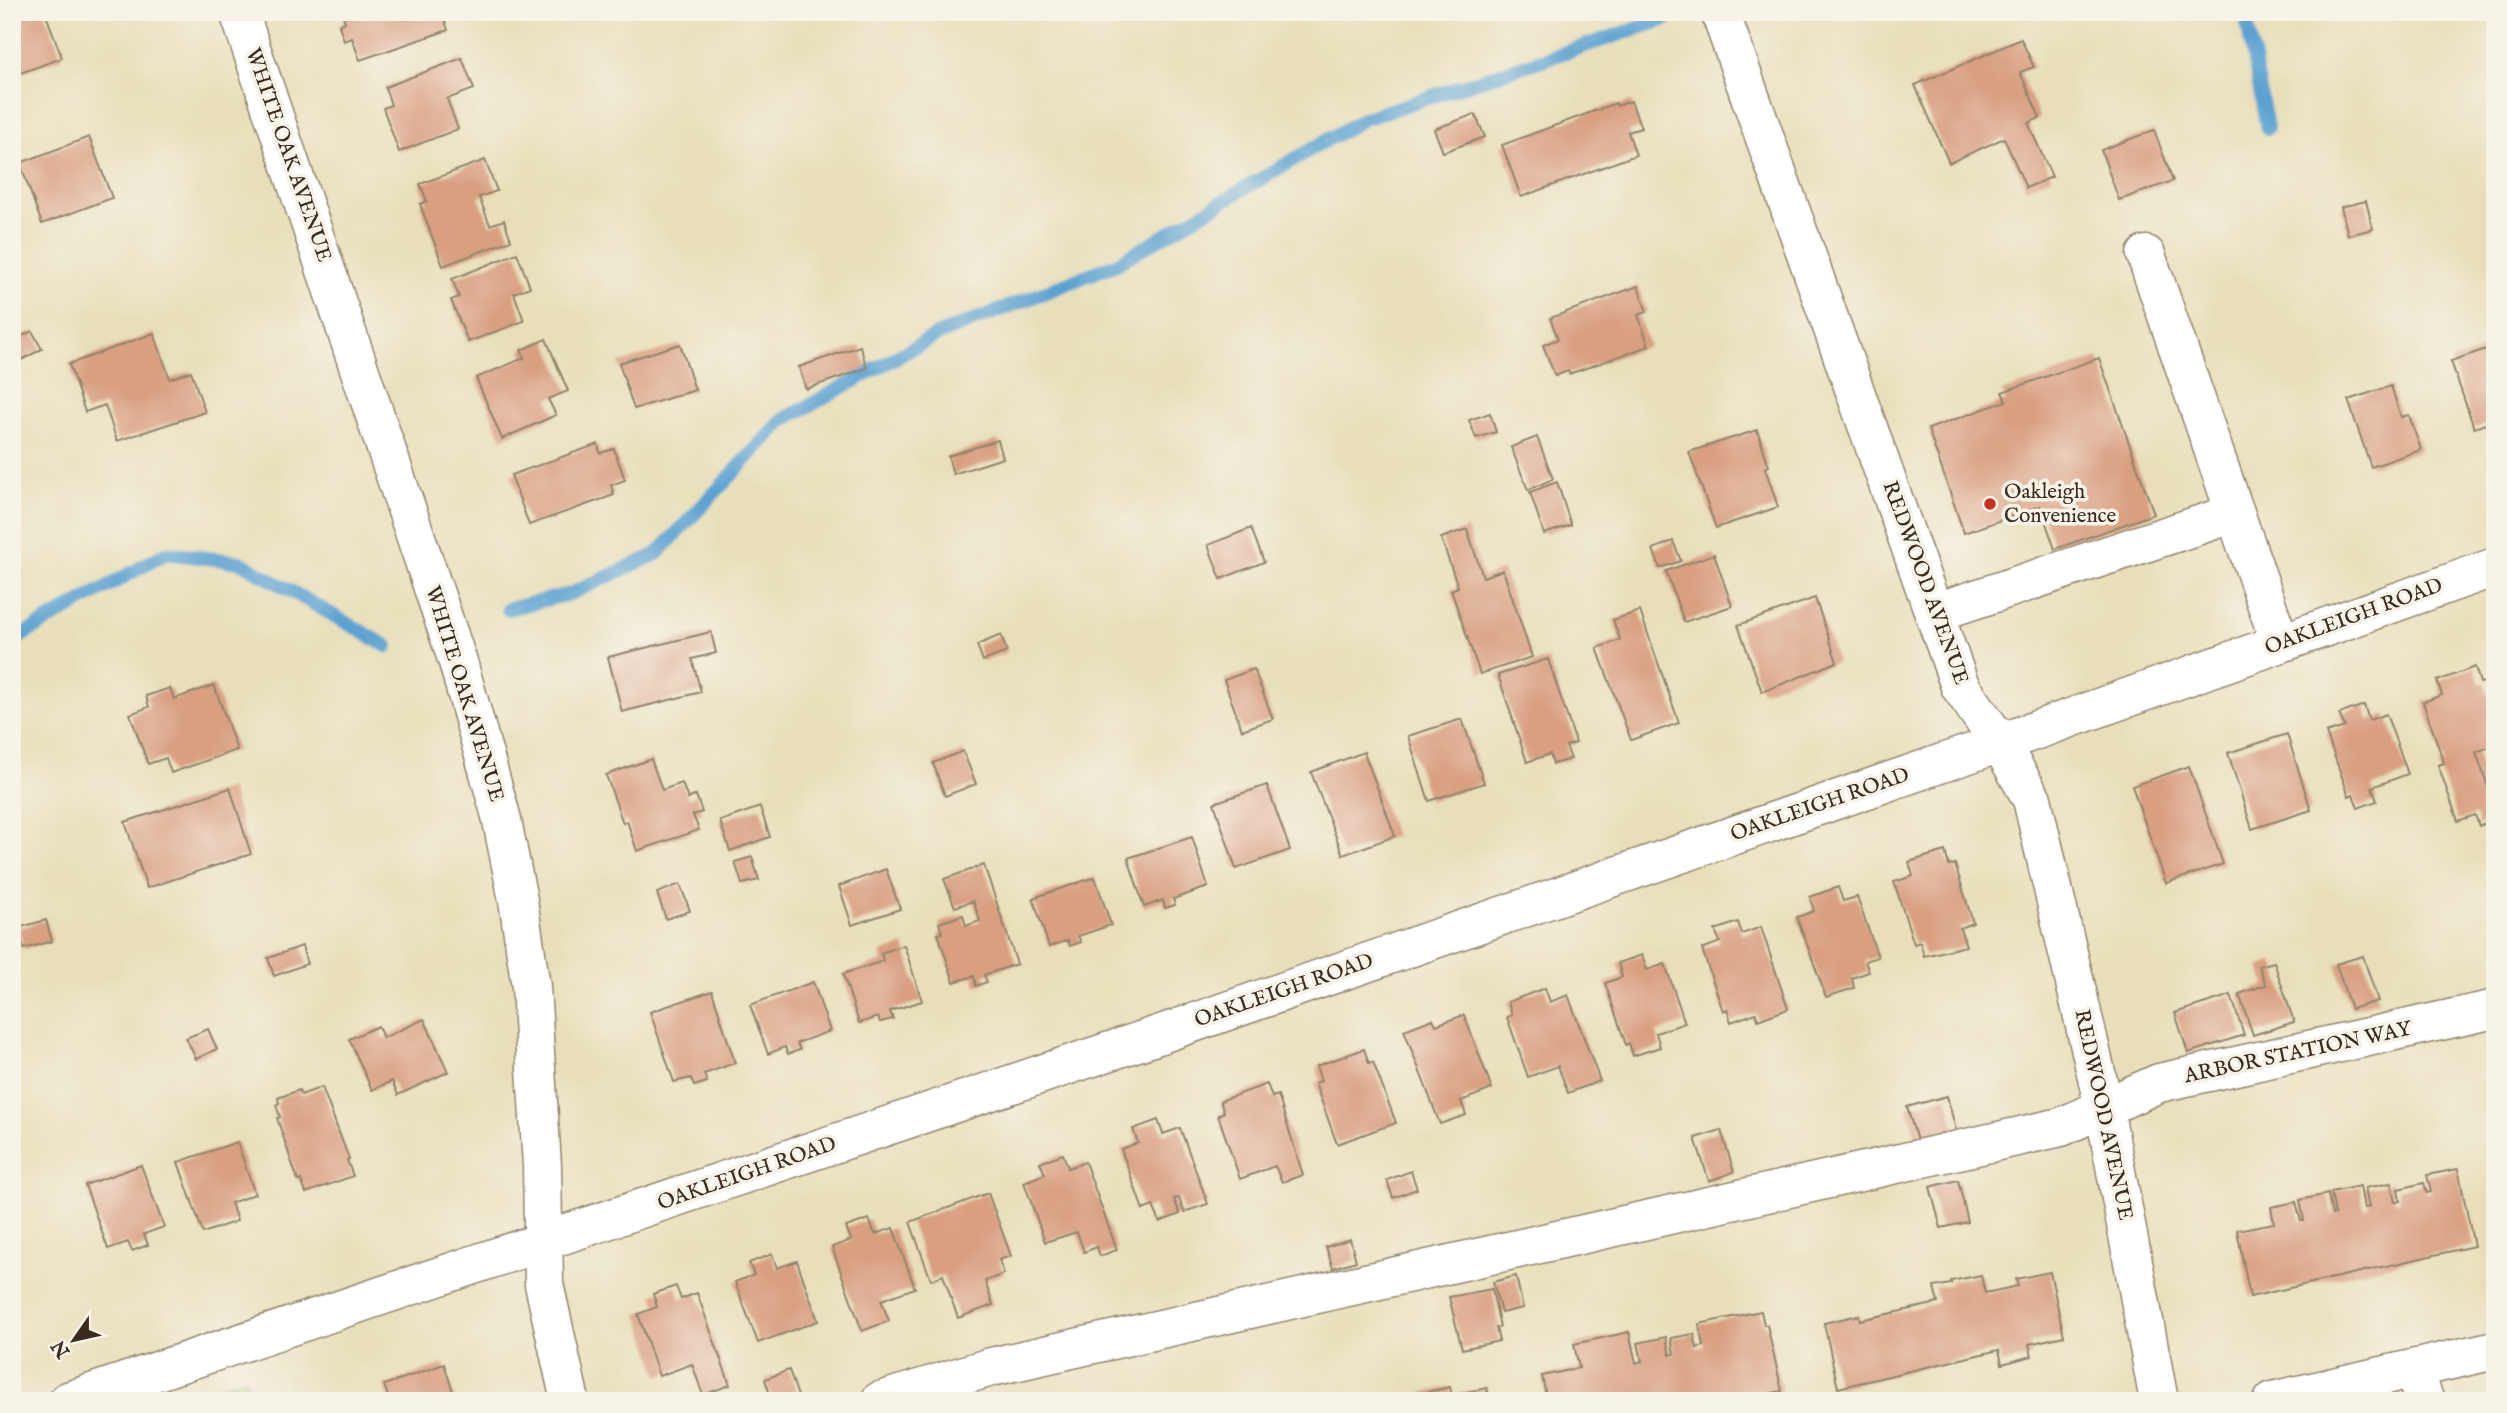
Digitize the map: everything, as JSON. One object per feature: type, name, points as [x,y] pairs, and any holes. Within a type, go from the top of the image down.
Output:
[{"type":"street","name":"WHITE OAK AVENUE","points":[[239,12],[458,662],[501,816],[518,900],[531,987],[539,1084],[544,1284],[570,1401]]},
{"type":"street","name":"REDWOOD AVENUE","points":[[1720,12],[1960,686],[2000,743],[2032,799],[2104,1107],[2159,1401]]},
{"type":"street","points":[[2146,255],[2280,643]]},
{"type":"street","points":[[1934,612],[2235,513]]},
{"type":"street","name":"OAKLEIGH ROAD","points":[[68,1401],[1158,1035],[2000,743],[2495,567]]},
{"type":"street","name":"ARBOR STATION WAY","points":[[880,1401],[991,1367],[2061,1127],[2159,1083],[2495,1009]]},
{"type":"street","points":[[2273,1401],[2419,1385],[2495,1350]]},
{"type":"green space","points":[[245,1378],[250,1401],[176,1401]]},
{"type":"building","points":[[12,12],[45,12],[62,58],[12,76]]},
{"type":"building","points":[[342,12],[442,12],[448,30],[360,60],[352,38],[344,41],[339,25],[345,22]]},
{"type":"building","points":[[2021,39],[2034,67],[2020,72],[2040,118],[2028,123],[2052,177],[2026,188],[2004,138],[1949,163],[1915,85]]},
{"type":"building","points":[[462,58],[474,89],[447,99],[458,129],[399,152],[383,108],[391,105],[385,87]]},
{"type":"building","points":[[1631,101],[1641,128],[1628,132],[1636,155],[1521,197],[1502,145],[1616,103],[1617,106]]},
{"type":"building","points":[[1475,114],[1485,137],[1443,152],[1434,129]]},
{"type":"building","points":[[2154,130],[2173,181],[2119,200],[2101,150]]},
{"type":"building","points":[[89,137],[112,198],[42,224],[20,163]]},
{"type":"building","points":[[485,160],[497,191],[479,197],[490,225],[504,220],[511,240],[443,266],[420,204],[427,201],[420,184]]},
{"type":"building","points":[[2366,201],[2373,229],[2348,235],[2341,207]]},
{"type":"building","points":[[517,253],[530,287],[514,293],[524,321],[468,342],[451,300],[459,297],[452,279]]},
{"type":"building","points":[[1638,286],[1647,312],[1638,315],[1649,346],[1569,374],[1568,371],[1555,376],[1543,345],[1558,339],[1550,318]]},
{"type":"building","points":[[32,331],[42,349],[12,365],[12,341]]},
{"type":"building","points":[[154,333],[170,379],[191,371],[205,412],[117,441],[105,405],[85,412],[69,364]]},
{"type":"building","points":[[546,339],[568,391],[548,399],[556,415],[502,439],[476,378],[524,358],[521,350]]},
{"type":"building","points":[[680,344],[695,390],[634,409],[619,363]]},
{"type":"building","points":[[860,346],[867,368],[806,389],[799,367]]},
{"type":"building","points":[[2495,346],[2495,421],[2474,428],[2451,361]]},
{"type":"building","points":[[2099,358],[2154,514],[2055,549],[2040,506],[1964,533],[1928,429],[2006,401],[2002,392]]},
{"type":"building","points":[[2391,386],[2401,417],[2409,415],[2421,450],[2371,467],[2348,400]]},
{"type":"building","points":[[1490,413],[1496,432],[1476,438],[1469,420]]},
{"type":"building","points":[[1757,430],[1769,466],[1765,468],[1778,507],[1716,528],[1689,452]]},
{"type":"building","points":[[1537,437],[1553,479],[1528,490],[1511,447]]},
{"type":"building","points":[[998,440],[1003,458],[953,474],[948,456]]},
{"type":"building","points":[[598,444],[600,453],[614,449],[625,480],[611,485],[614,495],[529,525],[511,475]]},
{"type":"building","points":[[1557,482],[1571,525],[1544,534],[1530,492]]},
{"type":"building","points":[[1251,528],[1264,562],[1221,579],[1208,545]]},
{"type":"building","points":[[1467,529],[1483,577],[1503,570],[1532,657],[1480,674],[1451,590],[1458,587],[1441,538]]},
{"type":"building","points":[[1673,541],[1681,561],[1660,568],[1653,549]]},
{"type":"building","points":[[1714,554],[1732,606],[1684,622],[1666,571]]},
{"type":"building","points":[[1815,598],[1837,662],[1762,692],[1738,625]]},
{"type":"building","points":[[1640,611],[1679,723],[1631,740],[1597,648],[1620,640],[1613,620]]},
{"type":"building","points":[[711,632],[716,653],[692,659],[701,692],[622,712],[608,657]]},
{"type":"building","points":[[1001,635],[1007,652],[983,661],[977,645]]},
{"type":"building","points":[[1548,659],[1576,743],[1566,746],[1571,759],[1553,764],[1550,754],[1527,762],[1498,675]]},
{"type":"building","points":[[2475,667],[2495,711],[2495,745],[2476,752],[2495,807],[2492,809],[2495,820],[2479,826],[2475,815],[2458,821],[2438,765],[2444,763],[2423,702],[2442,695],[2437,681]]},
{"type":"building","points":[[1254,669],[1273,719],[1242,730],[1224,680]]},
{"type":"building","points":[[214,685],[237,750],[171,773],[166,758],[148,764],[130,714],[149,707],[146,696],[170,688],[174,699]]},
{"type":"building","points":[[2364,705],[2369,720],[2386,714],[2408,774],[2372,787],[2377,801],[2358,808],[2353,794],[2349,796],[2326,733],[2345,727],[2339,714]]},
{"type":"building","points":[[1462,719],[1484,783],[1429,801],[1408,736]]},
{"type":"building","points":[[2287,734],[2311,810],[2252,829],[2228,753]]},
{"type":"building","points":[[963,751],[976,784],[945,796],[933,763]]},
{"type":"building","points":[[1364,752],[1395,836],[1343,855],[1311,772]]},
{"type":"building","points":[[651,759],[662,790],[682,783],[688,799],[696,795],[702,812],[693,815],[699,830],[637,851],[627,821],[623,823],[606,775]]},
{"type":"building","points":[[2189,766],[2223,864],[2166,883],[2132,786]]},
{"type":"building","points":[[1267,785],[1290,850],[1236,869],[1214,803]]},
{"type":"building","points":[[230,788],[251,854],[147,888],[125,822]]},
{"type":"building","points":[[760,807],[770,837],[730,851],[720,821]]},
{"type":"building","points":[[1192,837],[1208,887],[1173,899],[1175,905],[1165,908],[1163,900],[1144,907],[1128,858]]},
{"type":"building","points":[[1945,851],[1949,866],[1955,864],[1973,923],[1960,928],[1966,946],[1924,956],[1920,942],[1914,944],[1894,882],[1913,876],[1909,862]]},
{"type":"building","points":[[752,857],[759,880],[742,884],[735,862]]},
{"type":"building","points":[[984,865],[1017,964],[984,975],[987,982],[976,986],[974,976],[954,982],[938,934],[942,933],[939,923],[963,915],[966,926],[980,921],[973,901],[955,907],[944,879]]},
{"type":"building","points":[[886,869],[900,909],[852,925],[839,886]]},
{"type":"building","points":[[1095,877],[1111,925],[1078,936],[1081,942],[1070,946],[1068,940],[1049,947],[1033,898]]},
{"type":"building","points":[[680,884],[690,911],[666,919],[657,893]]},
{"type":"building","points":[[1838,887],[1843,901],[1857,897],[1878,957],[1865,961],[1869,972],[1852,978],[1854,988],[1826,997],[1797,917],[1814,911],[1810,897]]},
{"type":"building","points":[[46,920],[52,941],[24,949],[18,928]]},
{"type":"building","points":[[1738,922],[1742,934],[1761,927],[1788,1009],[1758,1020],[1756,1013],[1731,1022],[1727,1009],[1723,1011],[1702,949],[1720,942],[1715,930]]},
{"type":"building","points":[[904,945],[922,1001],[890,1011],[893,1019],[880,1022],[878,1017],[859,1023],[843,974],[883,961],[881,953]]},
{"type":"building","points":[[302,946],[307,964],[274,976],[268,958]]},
{"type":"building","points":[[1642,955],[1647,970],[1665,964],[1685,1023],[1656,1033],[1660,1047],[1633,1056],[1629,1043],[1626,1045],[1605,983],[1622,977],[1618,963]]},
{"type":"building","points":[[2363,956],[2378,1001],[2351,1009],[2336,964]]},
{"type":"building","points":[[2274,962],[2294,1022],[2253,1035],[2239,994],[2266,985],[2259,966]]},
{"type":"building","points":[[813,982],[830,1031],[797,1043],[800,1050],[788,1054],[785,1047],[768,1054],[750,1005]]},
{"type":"building","points":[[1545,988],[1550,1002],[1568,995],[1600,1081],[1568,1093],[1558,1066],[1528,1077],[1507,1017],[1512,1015],[1508,1002]]},
{"type":"building","points":[[712,991],[735,1063],[704,1074],[707,1082],[694,1086],[691,1078],[674,1082],[650,1012]]},
{"type":"building","points":[[2231,995],[2244,1035],[2188,1053],[2175,1013]]},
{"type":"building","points":[[1464,1015],[1492,1089],[1461,1101],[1466,1115],[1440,1124],[1404,1030],[1433,1019],[1436,1025]]},
{"type":"building","points":[[424,1019],[448,1072],[398,1095],[392,1081],[372,1090],[349,1039],[378,1026],[383,1038]]},
{"type":"building","points":[[208,1029],[217,1049],[196,1059],[186,1038]]},
{"type":"building","points":[[1364,1049],[1369,1063],[1373,1062],[1396,1123],[1337,1144],[1315,1083],[1321,1081],[1316,1066]]},
{"type":"building","points":[[1267,1084],[1272,1097],[1278,1095],[1303,1175],[1282,1182],[1275,1166],[1240,1179],[1218,1115],[1224,1112],[1220,1101]]},
{"type":"building","points":[[322,1087],[353,1176],[306,1193],[301,1180],[298,1181],[277,1118],[280,1117],[276,1105],[279,1103],[278,1098],[299,1090],[301,1095]]},
{"type":"building","points":[[1947,1096],[1958,1138],[1919,1147],[1907,1107]]},
{"type":"building","points":[[1158,1120],[1163,1134],[1180,1128],[1208,1204],[1184,1212],[1179,1198],[1174,1199],[1180,1214],[1160,1222],[1153,1206],[1143,1210],[1121,1149],[1138,1143],[1133,1129]]},
{"type":"building","points":[[1721,1130],[1734,1172],[1709,1181],[1695,1138]]},
{"type":"building","points":[[237,1142],[255,1194],[231,1203],[237,1221],[203,1233],[178,1162]]},
{"type":"building","points":[[1063,1154],[1068,1168],[1085,1162],[1117,1250],[1100,1256],[1097,1247],[1084,1252],[1077,1232],[1045,1242],[1024,1182],[1045,1174],[1040,1162]]},
{"type":"building","points":[[141,1165],[164,1227],[144,1234],[148,1245],[132,1251],[128,1242],[108,1249],[85,1185]]},
{"type":"building","points":[[2458,1169],[2474,1246],[2250,1297],[2237,1230],[2274,1223],[2271,1207],[2296,1202],[2301,1221],[2304,1221],[2300,1200],[2328,1194],[2332,1215],[2335,1214],[2331,1192],[2360,1186],[2364,1208],[2369,1207],[2365,1188],[2391,1183],[2395,1202],[2400,1201],[2398,1189],[2424,1183],[2427,1193],[2431,1192],[2427,1175]]},
{"type":"building","points":[[1411,1171],[1417,1189],[1393,1198],[1387,1180]]},
{"type":"building","points":[[1958,1180],[1968,1222],[1941,1228],[1930,1187]]},
{"type":"building","points":[[988,1193],[1011,1256],[999,1260],[1004,1274],[985,1281],[993,1305],[958,1318],[943,1275],[931,1280],[910,1222]]},
{"type":"building","points":[[869,1219],[875,1234],[893,1228],[915,1288],[881,1300],[889,1321],[862,1331],[832,1247],[851,1240],[846,1227]]},
{"type":"building","points":[[1350,1239],[1356,1261],[1333,1268],[1326,1247]]},
{"type":"building","points":[[772,1254],[777,1268],[797,1261],[818,1321],[758,1343],[735,1282],[754,1275],[749,1263]]},
{"type":"building","points":[[2050,1272],[2064,1336],[2029,1344],[2032,1356],[2002,1364],[1999,1350],[1838,1388],[1824,1323],[1859,1315],[1860,1320],[1938,1303],[1934,1287],[1951,1284],[1951,1281],[1981,1275],[1985,1293],[2018,1286],[2016,1279]]},
{"type":"building","points":[[1516,1276],[1523,1308],[1501,1313],[1493,1282]]},
{"type":"building","points":[[676,1286],[681,1299],[697,1293],[730,1385],[703,1395],[692,1364],[659,1376],[638,1314],[657,1307],[653,1294]]},
{"type":"building","points":[[1492,1289],[1500,1327],[1496,1328],[1499,1341],[1462,1349],[1449,1297]]},
{"type":"building","points":[[1761,1311],[1764,1325],[1767,1325],[1782,1391],[1733,1401],[1547,1401],[1542,1376],[1579,1368],[1574,1344],[1629,1332],[1636,1363],[1642,1361],[1638,1343],[1666,1337],[1670,1355],[1674,1354],[1671,1338],[1694,1334],[1697,1348],[1704,1346],[1699,1324]]},
{"type":"building","points":[[444,1364],[456,1401],[390,1401],[384,1385]]},
{"type":"building","points":[[789,1370],[799,1399],[772,1401],[765,1379]]},
{"type":"building","points":[[1450,1387],[1452,1395],[1487,1388],[1490,1401],[1423,1401],[1422,1393]]},
{"type":"waterway","points":[[2245,12],[2267,128]]},
{"type":"waterway","points":[[508,609],[570,594],[657,554],[783,420],[937,335],[1116,264],[1363,119],[1666,19]]},
{"type":"waterway","points":[[12,643],[166,553],[240,562],[387,646]]},
{"type":"place","name":"Oakleigh Convenience","points":[[1990,504]]}]
